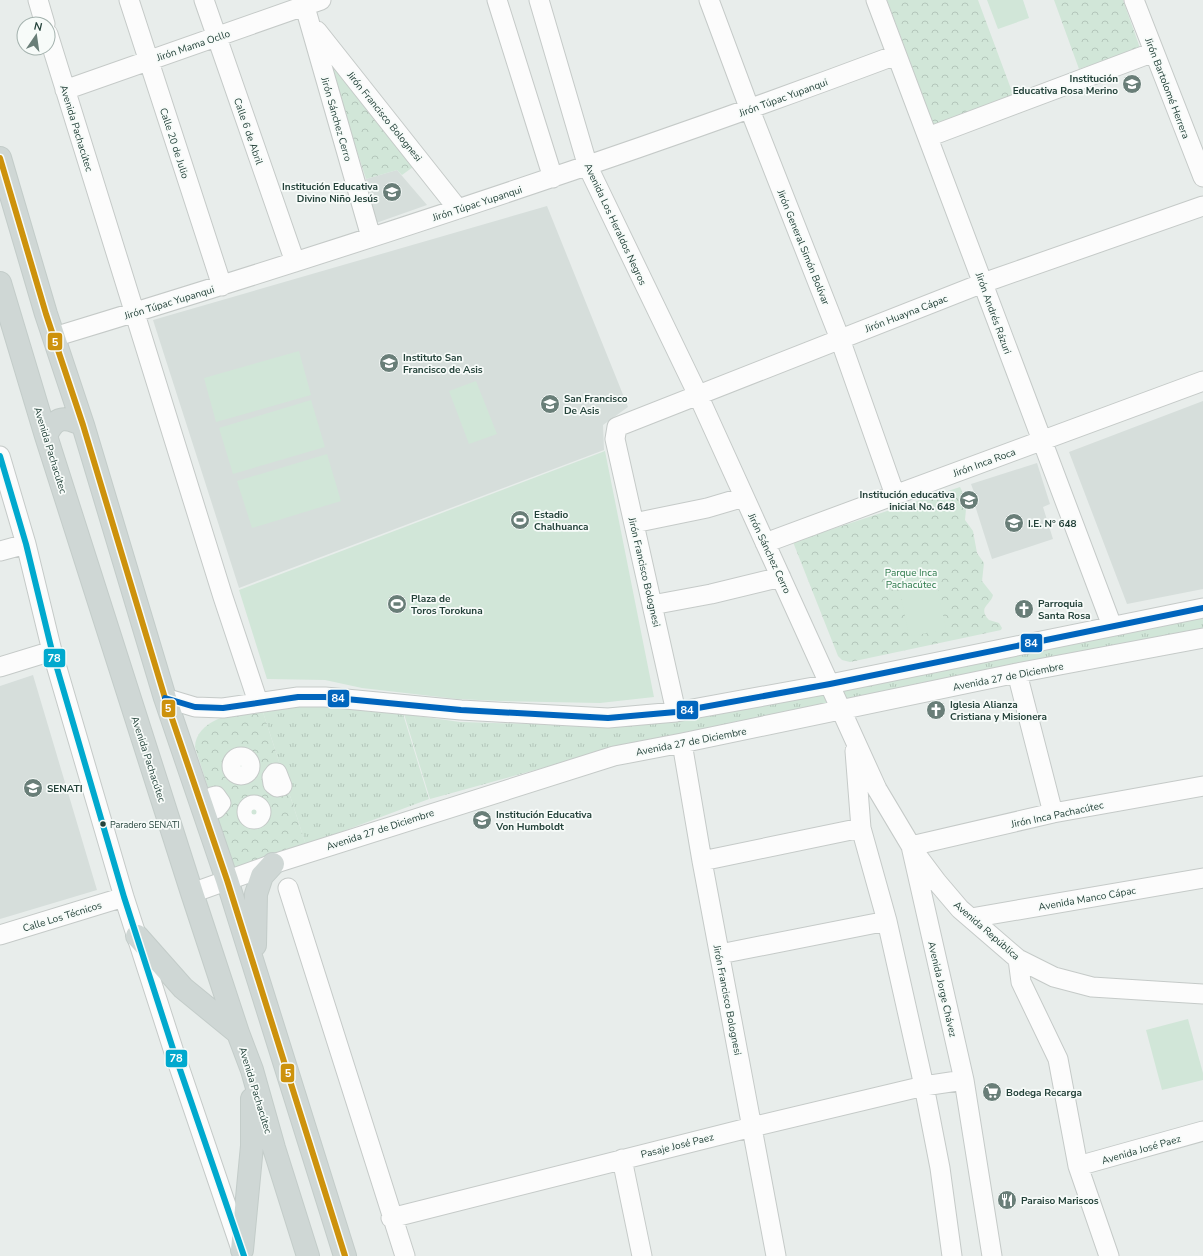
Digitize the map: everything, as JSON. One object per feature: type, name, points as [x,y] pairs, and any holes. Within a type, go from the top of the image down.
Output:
[{"type":"main road","points":[[0,158],[54,337],[83,425],[165,698],[227,880],[345,1254]]},
{"type":"main road","name":"Avenida Pachacútec","points":[[0,283],[46,436],[192,892],[238,1033],[252,1070],[274,1148],[308,1256]]},
{"type":"main road","points":[[46,436],[51,426],[60,420],[71,419],[83,425]]},
{"type":"main road","points":[[259,980],[254,937],[256,894],[262,876],[273,864]]},
{"type":"main road","points":[[137,936],[182,988],[238,1033]]},
{"type":"main road","points":[[243,1253],[252,1146],[252,1070]]},
{"type":"street","points":[[38,0],[43,16]]},
{"type":"street","name":"Calle 20 de Julio","points":[[129,0],[222,286]]},
{"type":"street","name":"Calle 6 de Abril","points":[[204,0],[295,262]]},
{"type":"street","points":[[497,0],[553,178]]},
{"type":"street","name":"Avenida Los Heraldos Negros","points":[[539,0],[588,166],[698,395]]},
{"type":"street","name":"Jirón General Simón Bolívar","points":[[709,0],[750,110],[840,338],[895,495]]},
{"type":"street","name":"Jirón Andrés Rázuri","points":[[876,0],[1112,626]]},
{"type":"street","name":"Jirón Bartolomé Herrera","points":[[1134,0],[1203,177]]},
{"type":"street","name":"Jirón Mama Ocllo","points":[[65,90],[310,2]]},
{"type":"street","name":"Jirón Sánchez Cerro","points":[[310,2],[311,24],[371,237]]},
{"type":"street","name":"Jirón Francisco Bolognesi","points":[[311,24],[458,209]]},
{"type":"street","points":[[928,137],[1154,52]]},
{"type":"street","name":"Jirón Túpac Yupanqui","points":[[54,337],[222,286],[553,178],[750,110],[896,55]]},
{"type":"street","name":"Avenida Pachacútec","points":[[55,56],[221,590],[258,702]]},
{"type":"street","name":"Jirón Huayna Cápac","points":[[614,432],[617,427],[624,424],[983,283],[1203,206]]},
{"type":"street","name":"Jirón Inca Roca","points":[[765,543],[1203,381]]},
{"type":"street","name":"Jirón Sánchez Cerro","points":[[698,395],[842,710]]},
{"type":"street","name":"Jirón Francisco Bolognesi","points":[[614,432],[614,439],[676,712]]},
{"type":"street","points":[[0,456],[26,544],[52,651],[124,898],[243,1253]]},
{"type":"street","points":[[634,523],[707,508],[744,497]]},
{"type":"street","points":[[0,551],[26,544]]},
{"type":"street","points":[[652,604],[711,594],[780,577]]},
{"type":"street","points":[[165,698],[195,707],[222,708],[298,697],[325,697],[461,710],[608,718],[676,712],[830,684],[976,656],[1112,626],[1203,608]]},
{"type":"street","name":"Avenida 27 de Diciembre","points":[[192,892],[273,864],[614,756],[1017,673],[1203,638]]},
{"type":"street","points":[[0,667],[52,651]]},
{"type":"street","points":[[1017,673],[1053,814]]},
{"type":"street","name":"Avenida Jorge Chávez","points":[[842,710],[877,789],[911,846],[964,1080],[992,1256]]},
{"type":"street","name":"Avenida Jorge Chávez","points":[[854,736],[861,828],[887,921],[924,1086],[940,1168],[952,1256]]},
{"type":"street","name":"Jirón Francisco Bolognesi","points":[[682,743],[702,861],[776,1256]]},
{"type":"street","name":"Jirón Inca Pachacútec","points":[[911,846],[1053,814],[1203,786]]},
{"type":"street","points":[[702,861],[861,828]]},
{"type":"street","name":"Avenida República","points":[[911,846],[937,882],[960,909],[1018,959],[1054,977],[1092,987],[1203,994]]},
{"type":"street","name":"Avenida Manco Cápac","points":[[971,918],[1203,878]]},
{"type":"street","points":[[288,888],[391,1218],[405,1256]]},
{"type":"street","name":"Calle Los Técnicos","points":[[0,935],[124,898]]},
{"type":"street","points":[[720,954],[887,921]]},
{"type":"street","points":[[1018,959],[1021,982],[1058,1059],[1078,1166],[1109,1256]]},
{"type":"street","name":"Pasaje José Paez","points":[[391,1218],[752,1127],[924,1086],[964,1080]]},
{"type":"street","name":"Avenida José Paez","points":[[1078,1166],[1203,1131]]},
{"type":"street","points":[[622,1159],[642,1256]]},
{"type":"shaded area","name":"Institución Educativa Divino Niño Jesús","points":[[397,170],[427,205],[376,223],[366,179]]},
{"type":"shaded area","name":"Instituto San Francisco de Asis","points":[[547,206],[628,407],[603,425],[604,450],[239,588],[153,320]]},
{"type":"shaded area","points":[[1203,401],[1203,589],[1127,604],[1069,452]]},
{"type":"shaded area","name":"I.E. N° 648","points":[[1037,463],[1050,504],[1043,507],[1053,539],[992,559],[972,496],[975,495],[971,484]]},
{"type":"shaded area","name":"SENATI","points":[[33,675],[97,890],[0,919],[0,686]]},
{"type":"green space","points":[[887,0],[978,0],[1014,97],[934,126]]},
{"type":"green space","points":[[987,0],[1023,0],[1029,18],[998,29]]},
{"type":"green space","points":[[1054,0],[1123,0],[1140,48],[1079,69]]},
{"type":"green space","points":[[325,51],[413,167],[402,175],[397,170],[366,179]]},
{"type":"green space","points":[[299,351],[311,395],[216,422],[204,378]]},
{"type":"green space","points":[[476,381],[497,434],[469,444],[449,391]]},
{"type":"green space","points":[[311,400],[325,447],[233,474],[219,428]]},
{"type":"green space","name":"Estadio Chalhuanca","points":[[605,451],[654,697],[600,703],[457,699],[362,688],[325,680],[267,679],[239,590]]},
{"type":"green space","points":[[327,454],[341,501],[252,528],[237,481]]},
{"type":"green space","name":"Parque Inca Pachacútec","points":[[960,487],[962,491],[961,503],[966,509],[965,520],[973,531],[977,553],[984,563],[982,581],[993,595],[984,609],[984,612],[989,620],[999,623],[1002,628],[1001,630],[850,662],[842,660],[838,656],[793,542]]},
{"type":"green space","points":[[934,569],[946,630],[909,636],[897,576]]},
{"type":"green space","points":[[1203,613],[1203,634],[844,705],[837,687]]},
{"type":"green space","points":[[827,687],[835,708],[604,751],[430,799],[404,714],[460,722],[605,726]]},
{"type":"green space","points":[[295,702],[403,714],[429,799],[306,845],[261,706]]},
{"type":"green space","points":[[261,706],[306,845],[234,869],[195,747],[197,737],[202,729],[210,723],[230,714]]},
{"type":"green space","points":[[1188,1019],[1203,1073],[1203,1080],[1162,1090],[1146,1030]]},
{"type":"transit line","name":"5","points":[[0,158],[46,314],[83,425],[165,698],[227,880],[345,1256]]},
{"type":"transit line","name":"78","points":[[0,456],[26,544],[52,651],[124,897],[174,1052],[244,1256]]},
{"type":"transit line","name":"84","points":[[165,698],[195,707],[223,708],[298,697],[325,697],[461,710],[608,718],[676,712],[830,684],[1203,608]]},
{"type":"place","name":"Institución Educativa Rosa Merino","points":[[1132,84]]},
{"type":"place","name":"Institución Educativa Divino Niño Jesús","points":[[392,192]]},
{"type":"place","name":"Instituto San Francisco de Asis","points":[[389,363]]},
{"type":"place","name":"San Francisco De Asis","points":[[550,404]]},
{"type":"place","name":"Institución educativa inicial No. 648","points":[[969,500]]},
{"type":"place","name":"Estadio Chalhuanca","points":[[520,520]]},
{"type":"place","name":"I.E. N° 648","points":[[1014,523]]},
{"type":"place","name":"Plaza de Toros Torokuna","points":[[397,604]]},
{"type":"place","name":"Parroquia Santa Rosa","points":[[1024,609]]},
{"type":"place","name":"Iglesia Alianza Cristiana y Misionera","points":[[936,710]]},
{"type":"place","name":"SENATI","points":[[33,788]]},
{"type":"place","name":"Institución Educativa Von Humboldt","points":[[482,820]]},
{"type":"place","name":"Paradero SENATI","points":[[103,824]]},
{"type":"place","name":"Bodega Recarga","points":[[992,1092]]},
{"type":"place","name":"Paraiso Mariscos","points":[[1007,1200]]}]
